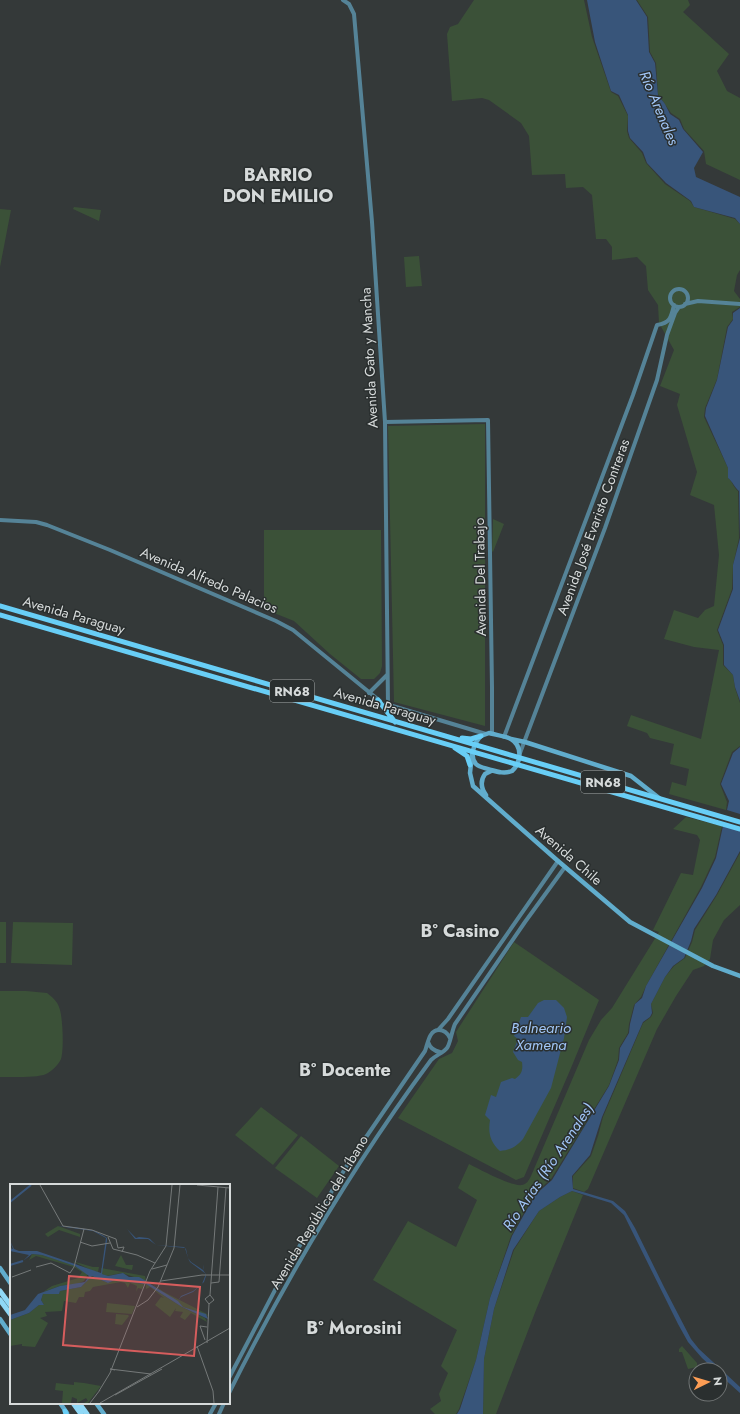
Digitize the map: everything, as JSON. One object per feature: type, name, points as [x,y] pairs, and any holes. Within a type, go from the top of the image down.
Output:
[{"type":"highway","points":[[0,1291],[10,1305]]},
{"type":"highway","points":[[0,1300],[10,1314]]},
{"type":"highway","points":[[74,1404],[80,1414]]},
{"type":"highway","points":[[80,1404],[87,1414]]},
{"type":"main road","name":"Avenida Paraguay","points":[[0,606],[395,722],[520,755],[662,800],[740,829]]},
{"type":"main road","name":"Avenida Paraguay","points":[[0,614],[572,781],[740,822]]},
{"type":"main road","points":[[378,700],[389,712],[395,722]]},
{"type":"main road","points":[[388,705],[389,712]]},
{"type":"main road","points":[[470,764],[475,744],[486,735]]},
{"type":"main road","points":[[449,737],[471,739],[486,735],[504,737],[524,742],[631,776],[662,800]]},
{"type":"main road","points":[[473,752],[477,765],[503,773],[509,772],[515,769],[520,755],[516,745],[511,739]]},
{"type":"main road","points":[[451,745],[464,754],[470,764]]},
{"type":"main road","name":"Avenida Chile","points":[[470,764],[470,777],[474,786],[564,867],[624,917],[655,936],[706,963],[740,976]]},
{"type":"main road","points":[[492,802],[483,790],[481,781],[486,772],[494,771]]},
{"type":"main road","points":[[0,1268],[10,1283]]},
{"type":"main road","points":[[0,1320],[10,1334]]},
{"type":"main road","points":[[61,1404],[66,1413]]},
{"type":"main road","points":[[97,1404],[104,1414]]},
{"type":"street","name":"Avenida Gato y Mancha","points":[[343,0],[349,4],[354,11],[372,222],[385,422],[388,705]]},
{"type":"street","points":[[698,301],[680,289],[673,291],[670,298],[674,305],[679,307],[698,301],[740,304]]},
{"type":"street","points":[[685,304],[687,299],[686,294]]},
{"type":"street","name":"Avenida José Evaristo Contreras","points":[[504,737],[633,395],[657,325],[666,324],[669,321],[674,305]]},
{"type":"street","name":"Avenida José Evaristo Contreras","points":[[520,755],[608,521],[657,380],[666,335],[679,307]]},
{"type":"street","name":"Avenida Del Trabajo","points":[[385,422],[488,420],[492,687],[486,735]]},
{"type":"street","name":"Avenida Alfredo Palacios","points":[[0,520],[42,523],[110,550],[276,621],[293,630],[378,700],[388,705],[486,735]]},
{"type":"street","points":[[369,693],[387,675]]},
{"type":"street","points":[[558,861],[448,1019],[438,1030],[432,1033],[428,1042],[431,1049],[442,1052],[450,1045],[450,1038],[455,1024],[564,867]]},
{"type":"street","points":[[502,940],[508,941],[509,945]]},
{"type":"street","points":[[488,960],[488,966],[490,968],[494,968]]},
{"type":"street","points":[[438,1030],[446,1033],[450,1038]]},
{"type":"street","name":"Avenida República del Líbano","points":[[230,1376],[286,1269],[348,1162],[425,1051],[428,1042]]},
{"type":"street","name":"Avenida República del Líbano","points":[[230,1391],[304,1256],[360,1163],[388,1120],[429,1063],[435,1055],[442,1052]]},
{"type":"street","points":[[210,1414],[215,1404]]},
{"type":"street","points":[[219,1414],[224,1404]]},
{"type":"green space","points":[[474,0],[584,0],[592,37],[611,92],[618,96],[628,116],[627,131],[629,138],[642,153],[646,163],[665,184],[690,201],[694,207],[735,219],[740,224],[740,270],[737,275],[734,291],[740,299],[740,307],[732,312],[733,319],[727,327],[717,379],[705,408],[704,417],[728,468],[728,478],[738,491],[739,538],[733,565],[732,589],[717,630],[723,645],[723,665],[733,675],[735,688],[740,703],[740,746],[732,752],[720,784],[727,802],[726,810],[669,794],[672,782],[686,786],[689,769],[670,764],[674,744],[650,738],[647,733],[627,726],[631,715],[701,739],[719,650],[694,647],[664,639],[674,610],[698,618],[705,610],[714,606],[719,555],[714,505],[690,495],[697,472],[677,405],[680,394],[660,386],[674,350],[659,323],[658,305],[648,290],[646,266],[637,257],[612,260],[612,247],[606,239],[596,239],[592,195],[583,187],[566,188],[565,174],[532,175],[529,136],[521,123],[489,100],[482,98],[452,101],[447,34],[450,27],[458,24]]},
{"type":"green space","points":[[637,0],[688,0],[690,5],[683,12],[729,54],[717,71],[727,91],[740,98],[740,180],[706,164],[704,151],[684,129],[680,119],[671,113],[658,94],[656,63],[650,52],[648,17]]},
{"type":"green space","points":[[74,207],[101,210],[99,221],[73,209]]},
{"type":"green space","points":[[0,209],[11,210],[0,267]]},
{"type":"green space","points":[[419,256],[422,286],[406,287],[404,257]]},
{"type":"green space","points":[[485,424],[485,726],[394,702],[388,426]]},
{"type":"green space","points":[[493,519],[504,524],[493,552],[492,551]]},
{"type":"green space","points":[[264,530],[381,530],[382,666],[380,673],[374,679],[361,679],[330,654],[294,621],[264,609]]},
{"type":"green space","points":[[686,817],[722,826],[715,857],[701,887],[641,997],[634,1005],[628,1033],[619,1048],[618,1060],[609,1085],[551,1179],[534,1194],[511,1236],[490,1298],[476,1360],[459,1409],[456,1414],[435,1414],[430,1409],[441,1401],[439,1394],[448,1373],[441,1366],[457,1330],[373,1280],[408,1221],[456,1247],[477,1200],[458,1188],[469,1164],[517,1185],[525,1184],[529,1180],[589,1040],[601,1020],[612,1008],[659,932],[653,930],[681,873],[693,875],[700,840],[697,835],[673,829]]},
{"type":"green space","points":[[740,853],[740,905],[724,920],[713,940],[710,959],[704,966],[693,970],[657,1029],[588,1189],[584,1192],[573,1188],[573,1176],[591,1156],[603,1117],[643,1023],[651,1017],[653,1013],[651,1004],[665,977],[674,966],[685,958],[692,942],[695,930],[717,895]]},
{"type":"green space","points":[[0,922],[6,922],[6,963],[0,963]]},
{"type":"green space","points":[[13,922],[73,923],[72,965],[11,963]]},
{"type":"green space","points":[[514,942],[599,1000],[524,1177],[516,1180],[398,1118],[439,1059],[452,1053],[458,1041],[456,1032]]},
{"type":"green space","points":[[0,991],[47,993],[57,1003],[62,1025],[62,1055],[59,1063],[48,1073],[31,1077],[0,1077]]},
{"type":"green space","points":[[261,1107],[298,1135],[273,1165],[235,1135]]},
{"type":"green space","points":[[301,1136],[339,1166],[317,1198],[275,1168]]},
{"type":"green space","points":[[572,1191],[583,1195],[536,1310],[496,1414],[483,1414],[484,1359],[494,1309],[514,1250],[539,1211]]},
{"type":"green space","points":[[682,1346],[696,1362],[688,1362],[688,1369],[682,1352],[679,1352],[679,1349]]},
{"type":"water","name":"Río Arenales","points":[[587,0],[636,0],[647,17],[649,52],[655,63],[658,95],[670,114],[679,120],[683,129],[703,152],[694,168],[696,177],[740,197],[740,224],[735,218],[694,207],[691,201],[666,183],[647,163],[643,152],[630,138],[628,131],[628,115],[619,95],[611,91],[595,42]]},
{"type":"water","points":[[740,308],[740,538],[739,491],[728,478],[728,468],[705,416],[706,408],[717,380],[728,327],[733,320],[733,313]]},
{"type":"water","points":[[740,538],[740,701],[733,675],[724,665],[724,645],[718,630],[733,589],[733,565]]},
{"type":"water","points":[[740,747],[740,814],[727,810],[729,801],[721,784],[733,753]]},
{"type":"water","points":[[723,826],[740,831],[740,851],[716,895],[694,929],[684,958],[673,966],[665,977],[651,1004],[652,1013],[650,1017],[643,1022],[602,1117],[590,1155],[572,1176],[573,1189],[613,1201],[625,1211],[691,1339],[713,1362],[706,1362],[688,1342],[624,1215],[611,1203],[572,1191],[539,1211],[513,1250],[494,1309],[484,1359],[483,1414],[457,1414],[476,1360],[490,1298],[512,1236],[535,1195],[552,1180],[609,1086],[619,1060],[620,1048],[629,1033],[635,1004],[642,998],[646,986],[702,888],[716,858]]},
{"type":"water","name":"Balneario Xamena","points":[[544,1000],[556,1000],[564,1008],[567,1017],[564,1038],[551,1088],[523,1139],[513,1148],[500,1151],[492,1141],[489,1129],[490,1120],[485,1115],[491,1095],[496,1097],[501,1082],[512,1078],[515,1079],[521,1074],[522,1062],[518,1060],[513,1052],[518,1039],[514,1036],[521,1017],[528,1017],[538,1003]]},
{"type":"water","points":[[728,1376],[740,1387],[740,1393],[728,1382]]},
{"type":"district","name":"BARRIO DON EMILIO","points":[[278,185]]},
{"type":"district","name":"Bº Casino","points":[[460,931]]},
{"type":"district","name":"Bº Docente","points":[[345,1070]]},
{"type":"district","name":"Bº Morosini","points":[[354,1328]]},
{"type":"water label","name":"Río Arias (Río Arenales)","points":[[548,1167]]}]
